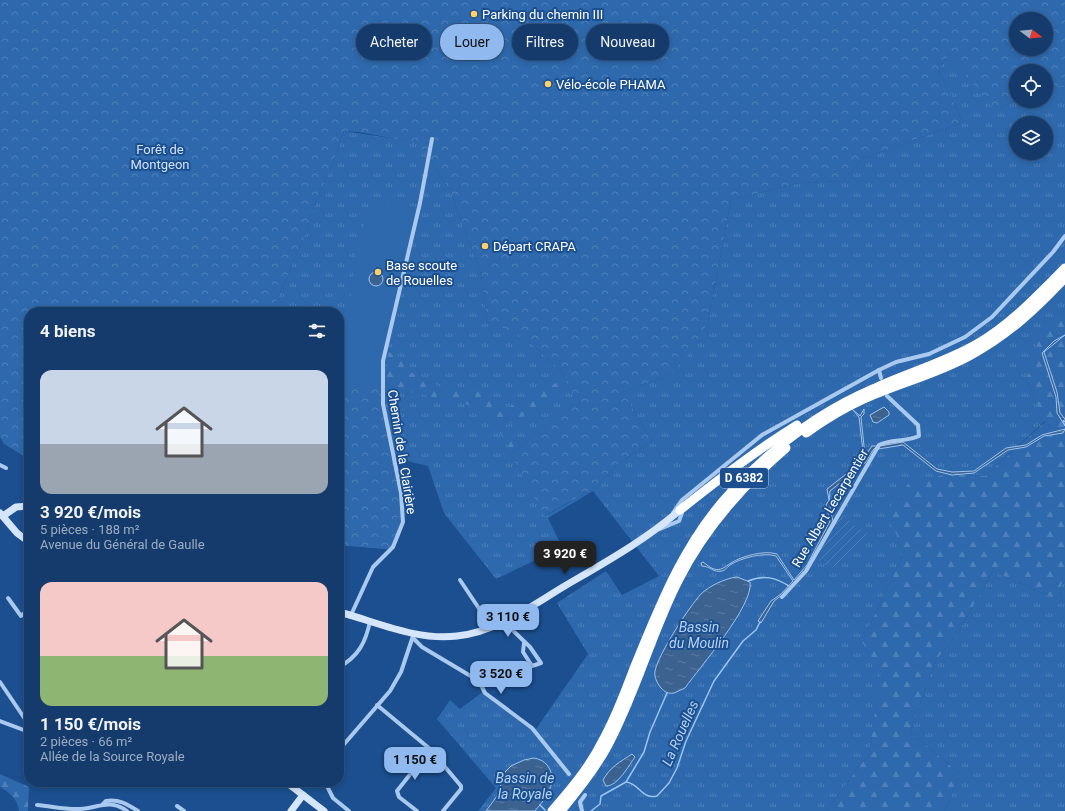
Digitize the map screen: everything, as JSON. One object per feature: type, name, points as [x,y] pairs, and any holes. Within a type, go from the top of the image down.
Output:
[{"type":"highway","name":"D 6382","points":[[552,811],[582,775],[602,742],[614,719],[670,583],[698,533],[716,509],[745,477],[789,438],[832,409],[872,389],[951,357],[976,345],[1021,312],[1065,268]]},
{"type":"highway","name":"D 6382","points":[[561,811],[597,765],[617,728],[664,613],[694,553],[726,508],[747,484],[788,446],[836,415],[862,400],[942,369],[971,355],[992,342],[1012,329],[1039,306],[1065,278]]},
{"type":"highway","points":[[678,508],[769,442],[826,408],[872,389]]},
{"type":"street","name":"Chemin de la Clairière","points":[[351,615],[373,567],[393,547],[403,522],[401,493],[383,404],[383,361],[420,203],[432,139]]},
{"type":"street","points":[[344,613],[413,636],[457,636],[488,629],[504,622],[603,564],[658,529],[670,519],[678,508],[762,435],[879,370],[896,362],[929,354],[966,337],[992,317],[1053,252],[1065,236]]},
{"type":"street","points":[[879,370],[880,378]]},
{"type":"street","name":"Rue Albert Lecarpentier","points":[[782,597],[806,571],[879,445],[919,436],[918,425],[887,396]]},
{"type":"street","points":[[0,465],[6,468]]},
{"type":"street","points":[[24,506],[16,507],[1,514],[17,533],[24,538]]},
{"type":"street","points":[[658,529],[679,521],[682,513],[678,508]]},
{"type":"street","points":[[460,580],[488,622],[488,629]]},
{"type":"street","points":[[8,598],[21,616],[24,613]]},
{"type":"street","points":[[344,664],[349,662],[364,643],[370,621]]},
{"type":"street","points":[[504,622],[530,647],[541,663],[532,666],[523,652],[524,642]]},
{"type":"street","points":[[344,743],[390,690],[401,672],[413,636]]},
{"type":"street","points":[[413,636],[422,647],[479,681],[485,693],[532,728],[569,774]]},
{"type":"street","points":[[0,682],[24,718]]},
{"type":"street","points":[[377,705],[430,749],[461,786],[461,789],[443,811]]},
{"type":"street","points":[[0,721],[24,730]]},
{"type":"street","points":[[417,811],[399,797],[397,791],[430,749]]},
{"type":"street","points":[[293,787],[324,811]]},
{"type":"street","points":[[326,787],[333,798],[349,811]]},
{"type":"street","points":[[291,811],[303,795]]},
{"type":"street","points":[[582,811],[580,802],[585,795]]},
{"type":"street","points":[[103,804],[106,801],[115,800],[128,804],[138,811]]},
{"type":"street","points":[[37,805],[80,809],[103,804],[112,804],[127,811]]},
{"type":"street","points":[[178,806],[184,811]]},
{"type":"green space","name":"Forêt de Montgeon","points":[[0,0],[1065,0],[1065,86],[1053,85],[1053,64],[1009,64],[1009,104],[1002,107],[991,106],[949,55],[938,70],[963,122],[862,159],[843,181],[799,183],[731,200],[708,322],[693,349],[671,375],[623,392],[652,441],[614,467],[595,488],[544,516],[510,454],[576,402],[562,372],[529,341],[524,341],[519,335],[487,322],[481,274],[450,190],[418,143],[359,132],[344,131],[332,166],[315,204],[306,232],[274,307],[24,307],[24,456],[4,444],[0,437]]},
{"type":"green space","points":[[949,55],[1002,107],[1009,104],[1009,108],[1053,108],[1053,85],[1065,86],[1065,308],[1060,314],[1026,379],[1045,421],[985,476],[947,474],[905,550],[862,642],[882,671],[869,754],[826,811],[478,811],[496,788],[437,719],[450,700],[460,709],[484,691],[536,729],[588,654],[557,603],[606,571],[622,595],[659,576],[593,491],[548,518],[562,547],[496,579],[444,513],[428,466],[400,459],[397,463],[404,496],[405,515],[403,525],[394,548],[386,549],[344,545],[344,307],[274,307],[306,232],[315,204],[332,166],[344,131],[429,144],[427,156],[450,190],[481,274],[487,322],[520,335],[524,341],[529,341],[562,372],[577,402],[510,454],[545,516],[595,488],[614,467],[652,441],[623,392],[671,375],[708,322],[731,200],[799,183],[843,181],[862,159],[963,122],[938,70]]},
{"type":"green space","name":"Base scoute de Rouelles","points":[[373,202],[418,207],[382,361],[380,386],[344,384],[344,309],[349,310],[357,241]]},
{"type":"green space","points":[[1065,308],[1065,581],[1061,585],[1060,601],[993,571],[959,631],[935,662],[910,732],[960,774],[945,811],[826,811],[869,754],[881,671],[862,642],[905,550],[885,514],[908,484],[947,474],[985,476],[1045,422],[1026,379],[1039,352],[1032,333],[1060,314]]},
{"type":"green space","points":[[388,352],[400,357],[410,372],[445,389],[462,388],[477,390],[494,405],[490,410],[498,413],[560,381],[565,391],[505,426],[514,446],[509,449],[495,423],[456,397],[433,402],[427,400],[427,395],[385,388]]},
{"type":"green space","points":[[344,384],[380,386],[378,395],[380,396],[399,494],[401,515],[396,518],[395,524],[401,524],[395,538],[386,549],[344,545]]},
{"type":"green space","points":[[842,511],[852,524],[867,533],[862,542],[834,568],[823,564],[815,558]]},
{"type":"green space","points":[[993,571],[1060,601],[1061,585],[1065,581],[1065,811],[945,811],[960,774],[910,732],[935,662],[959,631]]},
{"type":"green space","points":[[0,774],[24,785],[24,787],[29,787],[28,811],[19,811],[17,803],[12,796],[0,787]]},
{"type":"water","points":[[373,272],[379,272],[383,276],[383,282],[379,286],[373,286],[369,282],[369,276]]},
{"type":"water","points":[[1065,335],[1044,352],[1057,392],[1060,413],[1065,419],[1065,422],[1063,420],[1065,426],[1057,413],[1056,397],[1042,353],[1054,341]]},
{"type":"water","points":[[884,407],[889,412],[889,415],[877,423],[873,422],[870,415]]},
{"type":"water","points":[[852,409],[860,416],[864,409],[864,414],[861,417],[865,456],[872,446],[877,446],[865,463],[830,491],[830,505],[833,521],[807,569],[786,592],[774,601],[761,623],[758,621],[771,601],[781,594],[793,581],[776,556],[759,555],[746,558],[735,562],[723,571],[702,566],[701,563],[703,562],[710,567],[719,569],[747,556],[760,553],[772,553],[777,554],[794,580],[807,565],[830,521],[826,505],[829,500],[827,489],[864,460],[859,417]]},
{"type":"water","points":[[1065,429],[1063,433],[1044,436],[1026,447],[1008,450],[974,473],[952,475],[936,471],[903,445],[878,449],[880,446],[903,442],[937,469],[952,472],[974,471],[1006,448],[1026,445],[1042,435]]},
{"type":"water","name":"Bassin du Moulin","points":[[737,577],[750,582],[749,592],[744,605],[725,636],[685,688],[674,693],[665,692],[657,682],[655,671],[662,653],[682,619],[704,591],[713,585]]},
{"type":"water","points":[[632,754],[635,757],[619,779],[615,783],[606,786],[603,780],[609,772]]},
{"type":"water","name":"Bassin de la Royale","points":[[534,758],[541,760],[546,764],[551,771],[552,777],[550,790],[535,811],[486,811],[497,796],[505,772],[511,766],[524,760]]},
{"type":"waterway","points":[[748,581],[765,577],[775,579],[789,586]]},
{"type":"waterway","name":"La Rouelles","points":[[591,811],[600,804],[601,796],[626,782],[634,785],[644,794],[652,797],[657,796],[669,783],[677,768],[686,741],[714,681],[743,641],[756,630],[760,622]]},
{"type":"waterway","points":[[626,782],[644,752],[650,732],[667,693]]},
{"type":"waterway","points":[[540,805],[545,810]]},
{"type":"place","name":"Parking du chemin III","points":[[474,14]]},
{"type":"place","name":"Vélo-école PHAMA","points":[[548,84]]},
{"type":"place","name":"Départ CRAPA","points":[[485,246]]},
{"type":"place","name":"Base scoute de Rouelles","points":[[378,272]]}]
